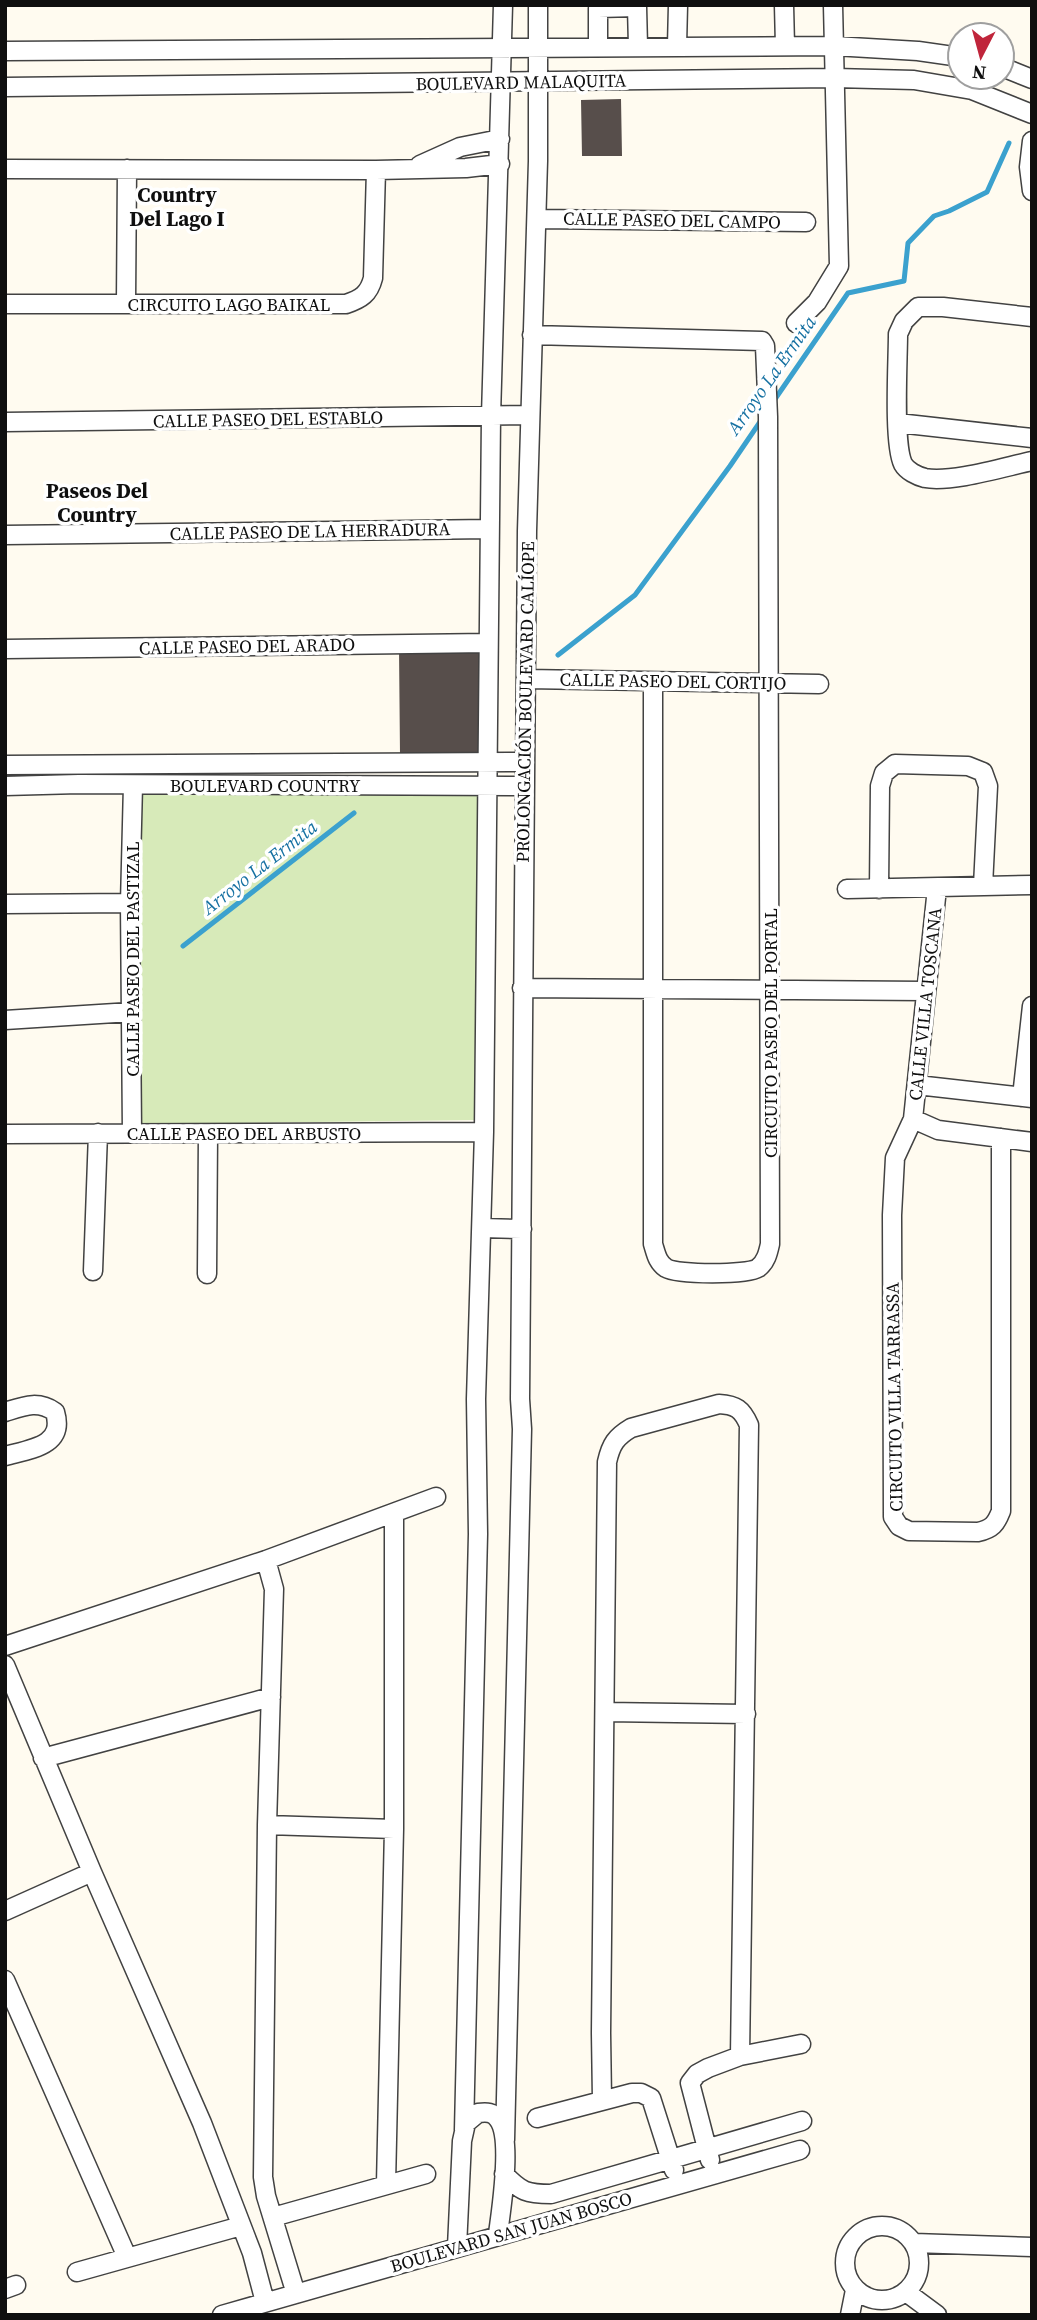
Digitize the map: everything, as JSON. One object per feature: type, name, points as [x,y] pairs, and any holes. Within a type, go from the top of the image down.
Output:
[{"type":"street","points":[[457,2247],[464,2130],[478,1534],[476,1399],[484,1132],[489,529],[503,5]]},
{"type":"street","name":"PROLONGACIÓN BOULEVARD CALÍOPE","points":[[498,2234],[504,2174],[522,1429],[522,988],[527,531],[537,219],[538,5]]},
{"type":"street","points":[[677,46],[678,5]]},
{"type":"street","points":[[784,5],[785,46]]},
{"type":"street","points":[[796,323],[817,302],[839,266],[833,5]]},
{"type":"street","points":[[598,47],[598,8],[637,7],[638,46]]},
{"type":"street","name":"BOULEVARD MALAQUITA","points":[[5,51],[834,46],[946,55]]},
{"type":"street","name":"BOULEVARD MALAQUITA","points":[[5,87],[538,80],[914,80],[972,89],[1032,114]]},
{"type":"street","points":[[414,168],[460,147],[500,139]]},
{"type":"street","points":[[1032,141],[1029,167],[1032,191]]},
{"type":"street","points":[[5,169],[376,170],[466,168],[500,164]]},
{"type":"street","points":[[126,303],[127,169]]},
{"type":"street","name":"CIRCUITO LAGO BAIKAL","points":[[5,304],[346,304],[361,299],[370,290],[373,278],[376,170]]},
{"type":"street","name":"CALLE PASEO DEL CAMPO","points":[[537,219],[806,222]]},
{"type":"street","points":[[1032,317],[943,307],[918,307],[904,321],[898,334],[898,423],[900,455],[904,467],[925,478],[943,479],[1032,461]]},
{"type":"street","name":"CIRCUITO PASEO DEL PORTAL","points":[[532,335],[762,341],[767,355],[770,1244],[768,1256],[760,1267],[749,1272],[679,1272],[666,1268],[657,1259],[653,1244],[653,682]]},
{"type":"street","name":"CALLE PASEO DEL ESTABLO","points":[[5,422],[530,415]]},
{"type":"street","points":[[898,423],[1032,438]]},
{"type":"street","name":"CALLE PASEO DE LA HERRADURA","points":[[5,535],[489,529]]},
{"type":"street","name":"CALLE PASEO DEL ARADO","points":[[5,649],[488,643]]},
{"type":"street","name":"CALLE PASEO DEL CORTIJO","points":[[527,679],[820,684]]},
{"type":"street","name":"BOULEVARD COUNTRY","points":[[5,765],[525,762]]},
{"type":"street","points":[[879,889],[880,786],[884,773],[895,764],[968,766],[983,772],[988,786],[983,886]]},
{"type":"street","name":"CALLE PASEO DEL PASTIZAL","points":[[132,1133],[130,903],[133,785]]},
{"type":"street","name":"BOULEVARD COUNTRY","points":[[5,786],[525,786]]},
{"type":"street","points":[[847,889],[1032,885]]},
{"type":"street","name":"CALLE VILLA TOSCANA","points":[[913,1119],[937,888]]},
{"type":"street","points":[[5,904],[130,903]]},
{"type":"street","points":[[522,988],[925,991]]},
{"type":"street","points":[[917,1085],[1027,1097],[1032,1006]]},
{"type":"street","points":[[5,1020],[131,1012]]},
{"type":"street","points":[[913,1119],[938,1130],[1032,1142]]},
{"type":"street","name":"CIRCUITO VILLA TARRASSA","points":[[913,1119],[895,1158],[892,1215],[894,1517],[899,1526],[909,1531],[990,1530],[997,1523],[1001,1511],[1000,1138]]},
{"type":"street","name":"CALLE PASEO DEL ARBUSTO","points":[[5,1134],[484,1132]]},
{"type":"street","points":[[93,1271],[98,1133]]},
{"type":"street","points":[[207,1274],[208,1134]]},
{"type":"street","points":[[482,1228],[522,1229]]},
{"type":"street","points":[[5,1412],[26,1405],[43,1404],[55,1412],[59,1425],[53,1437],[39,1447],[5,1456]]},
{"type":"street","points":[[602,2100],[607,1462],[611,1446],[618,1435],[631,1428],[719,1404],[734,1405],[744,1412],[749,1425],[740,2056]]},
{"type":"street","points":[[5,1646],[266,1560],[436,1497]]},
{"type":"street","points":[[386,2184],[394,1829],[394,1513]]},
{"type":"street","points":[[266,1560],[274,1589],[267,1825],[263,2178],[296,2294]]},
{"type":"street","points":[[5,1665],[202,2123],[252,2253],[265,2302]]},
{"type":"street","points":[[43,1758],[271,1697]]},
{"type":"street","points":[[606,1712],[746,1714]]},
{"type":"street","points":[[267,1825],[394,1829]]},
{"type":"street","points":[[5,1911],[92,1872]]},
{"type":"street","points":[[5,1980],[127,2257]]},
{"type":"street","points":[[714,2174],[690,2083],[697,2074],[740,2056],[801,2043]]},
{"type":"street","points":[[537,2118],[602,2100],[641,2093],[651,2098],[678,2183]]},
{"type":"street","points":[[464,2130],[473,2116],[490,2113],[502,2125],[505,2140]]},
{"type":"street","points":[[504,2174],[516,2187],[530,2194],[551,2194],[802,2121]]},
{"type":"street","name":"BOULEVARD SAN JUAN BOSCO","points":[[222,2315],[498,2234],[800,2150]]},
{"type":"street","points":[[273,2217],[426,2174]]},
{"type":"street","points":[[883,2225],[901,2230],[914,2243],[919,2260],[918,2269],[916,2278],[906,2292],[875,2307],[855,2290],[846,2274],[844,2256],[851,2240],[866,2228],[883,2225]]},
{"type":"street","points":[[78,2272],[241,2226]]},
{"type":"street","points":[[914,2243],[1032,2247]]},
{"type":"street","points":[[850,2315],[855,2290]]},
{"type":"street","points":[[906,2292],[937,2315]]},
{"type":"green space","points":[[140,790],[479,792],[476,1120],[141,1124]]},
{"type":"building","points":[[621,99],[622,156],[582,156],[581,100]]},
{"type":"building","points":[[484,645],[482,754],[400,755],[399,648]]},
{"type":"waterway","name":"Arroyo La Ermita","points":[[773,402],[848,293],[904,281],[908,243],[934,216],[987,192],[1009,143]]},
{"type":"waterway","name":"Arroyo La Ermita","points":[[558,655],[635,595],[762,419]]},
{"type":"waterway","name":"Arroyo La Ermita","points":[[183,946],[354,813]]},
{"type":"district","name":"Country Del Lago I","points":[[177,206]]},
{"type":"district","name":"Paseos Del Country","points":[[97,502]]}]
